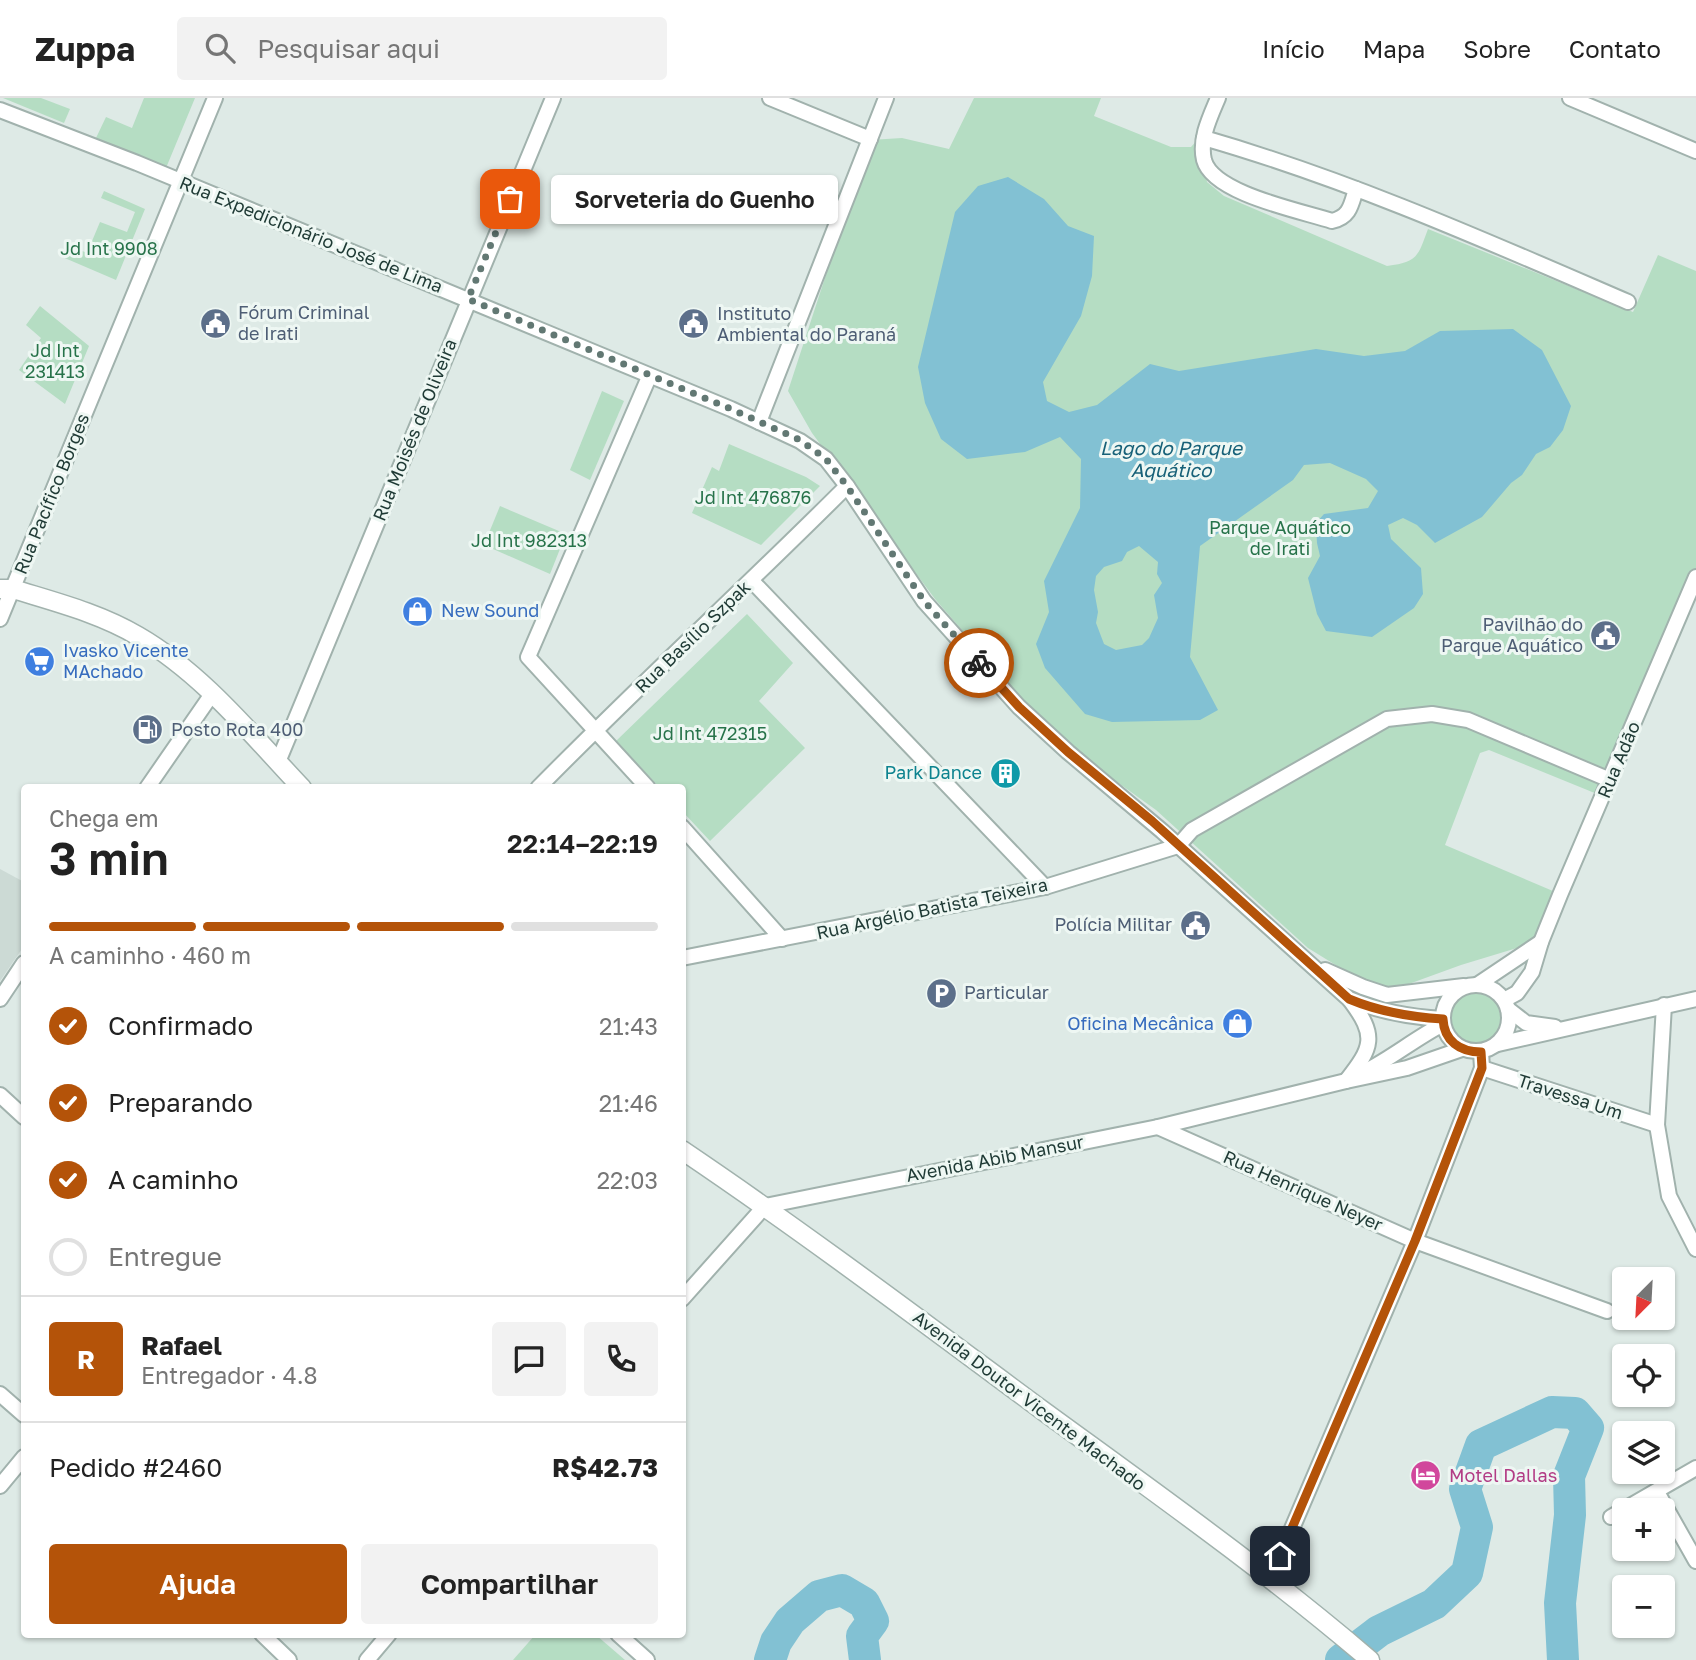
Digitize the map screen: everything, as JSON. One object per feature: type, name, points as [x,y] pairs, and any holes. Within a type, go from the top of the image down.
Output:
[{"type":"street","name":"Rua Pacífico Borges","points":[[0,619],[6,589],[215,98]]},
{"type":"street","name":"Rua Moisés de Oliveira","points":[[278,762],[553,98]]},
{"type":"street","points":[[770,98],[870,139]]},
{"type":"street","points":[[759,422],[886,98]]},
{"type":"street","points":[[1218,98],[1204,138],[1205,163],[1214,175],[1233,190],[1332,221],[1342,219],[1349,212],[1356,189]]},
{"type":"street","points":[[1570,98],[1696,151]]},
{"type":"street","name":"Rua Expedicionário José de Lima","points":[[0,110],[468,299],[800,440],[826,459],[847,486],[924,601],[1019,707],[1068,752],[1349,999],[1374,1010],[1443,1022]]},
{"type":"street","points":[[1204,138],[1256,153],[1433,218],[1628,302]]},
{"type":"street","points":[[645,784],[597,729],[528,657],[649,377]]},
{"type":"street","name":"Rua Basílio Szpak","points":[[542,784],[847,486]]},
{"type":"street","name":"Rua Adão","points":[[1506,1004],[1531,972],[1541,942],[1696,577]]},
{"type":"street","points":[[752,581],[1045,887]]},
{"type":"street","points":[[6,589],[93,614],[138,636],[195,676],[298,784]]},
{"type":"street","points":[[150,784],[212,694]]},
{"type":"street","points":[[1178,846],[1192,830],[1387,719],[1432,714],[1468,720],[1610,780]]},
{"type":"street","points":[[686,831],[782,939]]},
{"type":"street","name":"Rua Argélio Batista Teixeira","points":[[686,957],[1045,887],[1178,846]]},
{"type":"street","points":[[1541,942],[1472,986],[1452,995],[1447,1002],[1443,1022],[1447,1035],[1462,1049],[1481,1052],[1498,1044],[1696,999]]},
{"type":"street","name":"Rua Expedicionário José de Lima","points":[[1305,959],[1363,988],[1387,995],[1472,986]]},
{"type":"street","points":[[0,999],[21,968]]},
{"type":"street","points":[[1472,986],[1488,987],[1526,1023],[1566,1029]]},
{"type":"street","points":[[1346,1080],[1364,1058],[1369,1039],[1365,1020],[1349,999]]},
{"type":"street","points":[[1498,1044],[1508,1028],[1506,1004]]},
{"type":"street","points":[[1664,1005],[1657,1125],[1669,1196],[1696,1249]]},
{"type":"street","name":"Avenida Abib Mansur","points":[[1346,1080],[1382,1063],[1443,1022]]},
{"type":"street","name":"Avenida Abib Mansur","points":[[765,1206],[1158,1127],[1346,1080],[1407,1068],[1462,1049]]},
{"type":"street","points":[[1270,1580],[1415,1241],[1482,1068],[1481,1052]]},
{"type":"street","name":"Travessa Um","points":[[1482,1068],[1657,1125]]},
{"type":"street","points":[[0,1095],[21,1114]]},
{"type":"street","name":"Rua Henrique Neyer","points":[[1158,1127],[1415,1241],[1608,1311]]},
{"type":"street","name":"Avenida Doutor Vicente Machado","points":[[686,1153],[765,1206],[1270,1580],[1370,1660]]},
{"type":"street","points":[[686,1295],[765,1206]]},
{"type":"street","points":[[0,1394],[21,1412]]},
{"type":"street","points":[[0,1486],[21,1461]]},
{"type":"street","points":[[1611,1517],[1696,1468]]},
{"type":"street","points":[[1657,1492],[1696,1561]]},
{"type":"street","points":[[266,1638],[289,1660]]},
{"type":"street","points":[[367,1660],[386,1638]]},
{"type":"street","points":[[622,1638],[647,1660]]},
{"type":"shaded area","points":[[0,869],[21,880],[21,950],[0,981]]},
{"type":"green space","points":[[3,98],[41,98],[70,109],[64,123]]},
{"type":"green space","points":[[144,98],[195,98],[166,168],[96,138],[106,117],[132,128]]},
{"type":"green space","name":"Parque Aquático de Irati","points":[[974,98],[1101,98],[1094,116],[1171,147],[1191,147],[1207,129],[1203,152],[1207,182],[1224,196],[1387,266],[1411,260],[1419,252],[1428,229],[1633,312],[1658,255],[1696,271],[1696,572],[1602,796],[1489,750],[1480,753],[1445,845],[1560,894],[1540,941],[1406,985],[1386,987],[1355,977],[1308,948],[1156,810],[1081,756],[1025,703],[935,599],[812,433],[788,391],[870,140],[902,138],[949,149]]},
{"type":"green space","name":"Jd Int 9908","points":[[104,191],[145,209],[116,280],[60,256],[66,244],[87,253],[100,222],[127,232],[135,212],[101,198]]},
{"type":"green space","name":"Jd Int 231413","points":[[40,306],[89,346],[65,404],[19,370],[41,338],[26,325]]},
{"type":"green space","points":[[602,391],[624,401],[590,480],[570,470]]},
{"type":"green space","name":"Jd Int 476876","points":[[729,444],[806,477],[820,486],[761,545],[692,513],[712,467],[719,471]]},
{"type":"green space","name":"Jd Int 982313","points":[[500,506],[566,534],[550,574],[484,545]]},
{"type":"green space","name":"Jd Int 472315","points":[[747,614],[793,663],[759,701],[805,748],[710,841],[686,815],[686,784],[656,784],[616,741]]},
{"type":"green space","points":[[1478,988],[1493,993],[1501,1001],[1506,1016],[1501,1031],[1493,1039],[1478,1044],[1463,1039],[1455,1031],[1450,1016],[1455,1001],[1463,993]]},
{"type":"green space","points":[[532,1638],[599,1638],[625,1660],[513,1660]]},
{"type":"water","name":"Lago do Parque Aquático","points":[[1008,177],[1044,199],[1068,226],[1094,236],[1092,276],[1081,316],[1043,382],[1047,401],[1069,412],[1097,405],[1150,364],[1179,371],[1316,349],[1364,356],[1405,351],[1440,331],[1513,329],[1542,350],[1571,406],[1563,430],[1550,447],[1536,454],[1522,475],[1511,483],[1482,517],[1435,543],[1417,525],[1403,518],[1388,525],[1391,539],[1421,568],[1423,594],[1414,608],[1372,637],[1326,631],[1317,614],[1308,578],[1320,556],[1316,523],[1324,514],[1368,508],[1378,491],[1366,479],[1330,463],[1304,465],[1293,480],[1200,546],[1190,657],[1218,710],[1200,720],[1112,722],[1085,714],[1045,668],[1036,644],[1049,612],[1044,581],[1080,508],[1081,459],[1060,437],[1025,452],[967,459],[941,439],[925,403],[918,367],[955,212],[978,186]],"holes":[[[1139,546],[1158,562],[1157,574],[1162,583],[1154,595],[1158,618],[1149,638],[1142,645],[1116,650],[1104,644],[1096,623],[1096,576],[1104,567],[1122,561],[1127,552]]]},
{"type":"waterway","points":[[1341,1660],[1379,1631],[1434,1604],[1467,1573],[1477,1527],[1465,1489],[1481,1445],[1552,1412],[1575,1413],[1588,1428],[1569,1476],[1570,1515],[1560,1603],[1563,1660]]},
{"type":"waterway","points":[[770,1660],[776,1642],[790,1621],[819,1596],[842,1590],[864,1603],[873,1621],[862,1636],[865,1660]]},
{"type":"way so far","points":[[510,199],[468,299],[800,440],[826,459],[924,601],[979,663]]},
{"type":"place","name":"Sorveteria do Guenho","points":[[510,199]]},
{"type":"place","name":"Fórum Criminal de Irati","points":[[215,323]]},
{"type":"place","name":"Instituto Ambiental do Paraná","points":[[694,324]]},
{"type":"place","name":"New Sound","points":[[418,611]]},
{"type":"place","name":"Pavilhão do Parque Aquático","points":[[1606,635]]},
{"type":"place","name":"Ivasko Vicente MAchado","points":[[40,661]]},
{"type":"place","name":"Posto Rota 400","points":[[148,730]]},
{"type":"place","name":"Park Dance","points":[[1005,773]]},
{"type":"place","name":"Polícia Militar","points":[[1195,925]]},
{"type":"place","name":"Particular","points":[[941,993]]},
{"type":"place","name":"Oficina Mecânica","points":[[1237,1024]]},
{"type":"place","name":"Motel Dallas","points":[[1426,1476]]},
{"type":"route","points":[[979,663],[1019,707],[1068,752],[1152,821],[1349,999],[1374,1010],[1443,1019],[1447,1035],[1453,1043],[1471,1052],[1481,1052],[1482,1068],[1415,1241],[1280,1556]]}]
